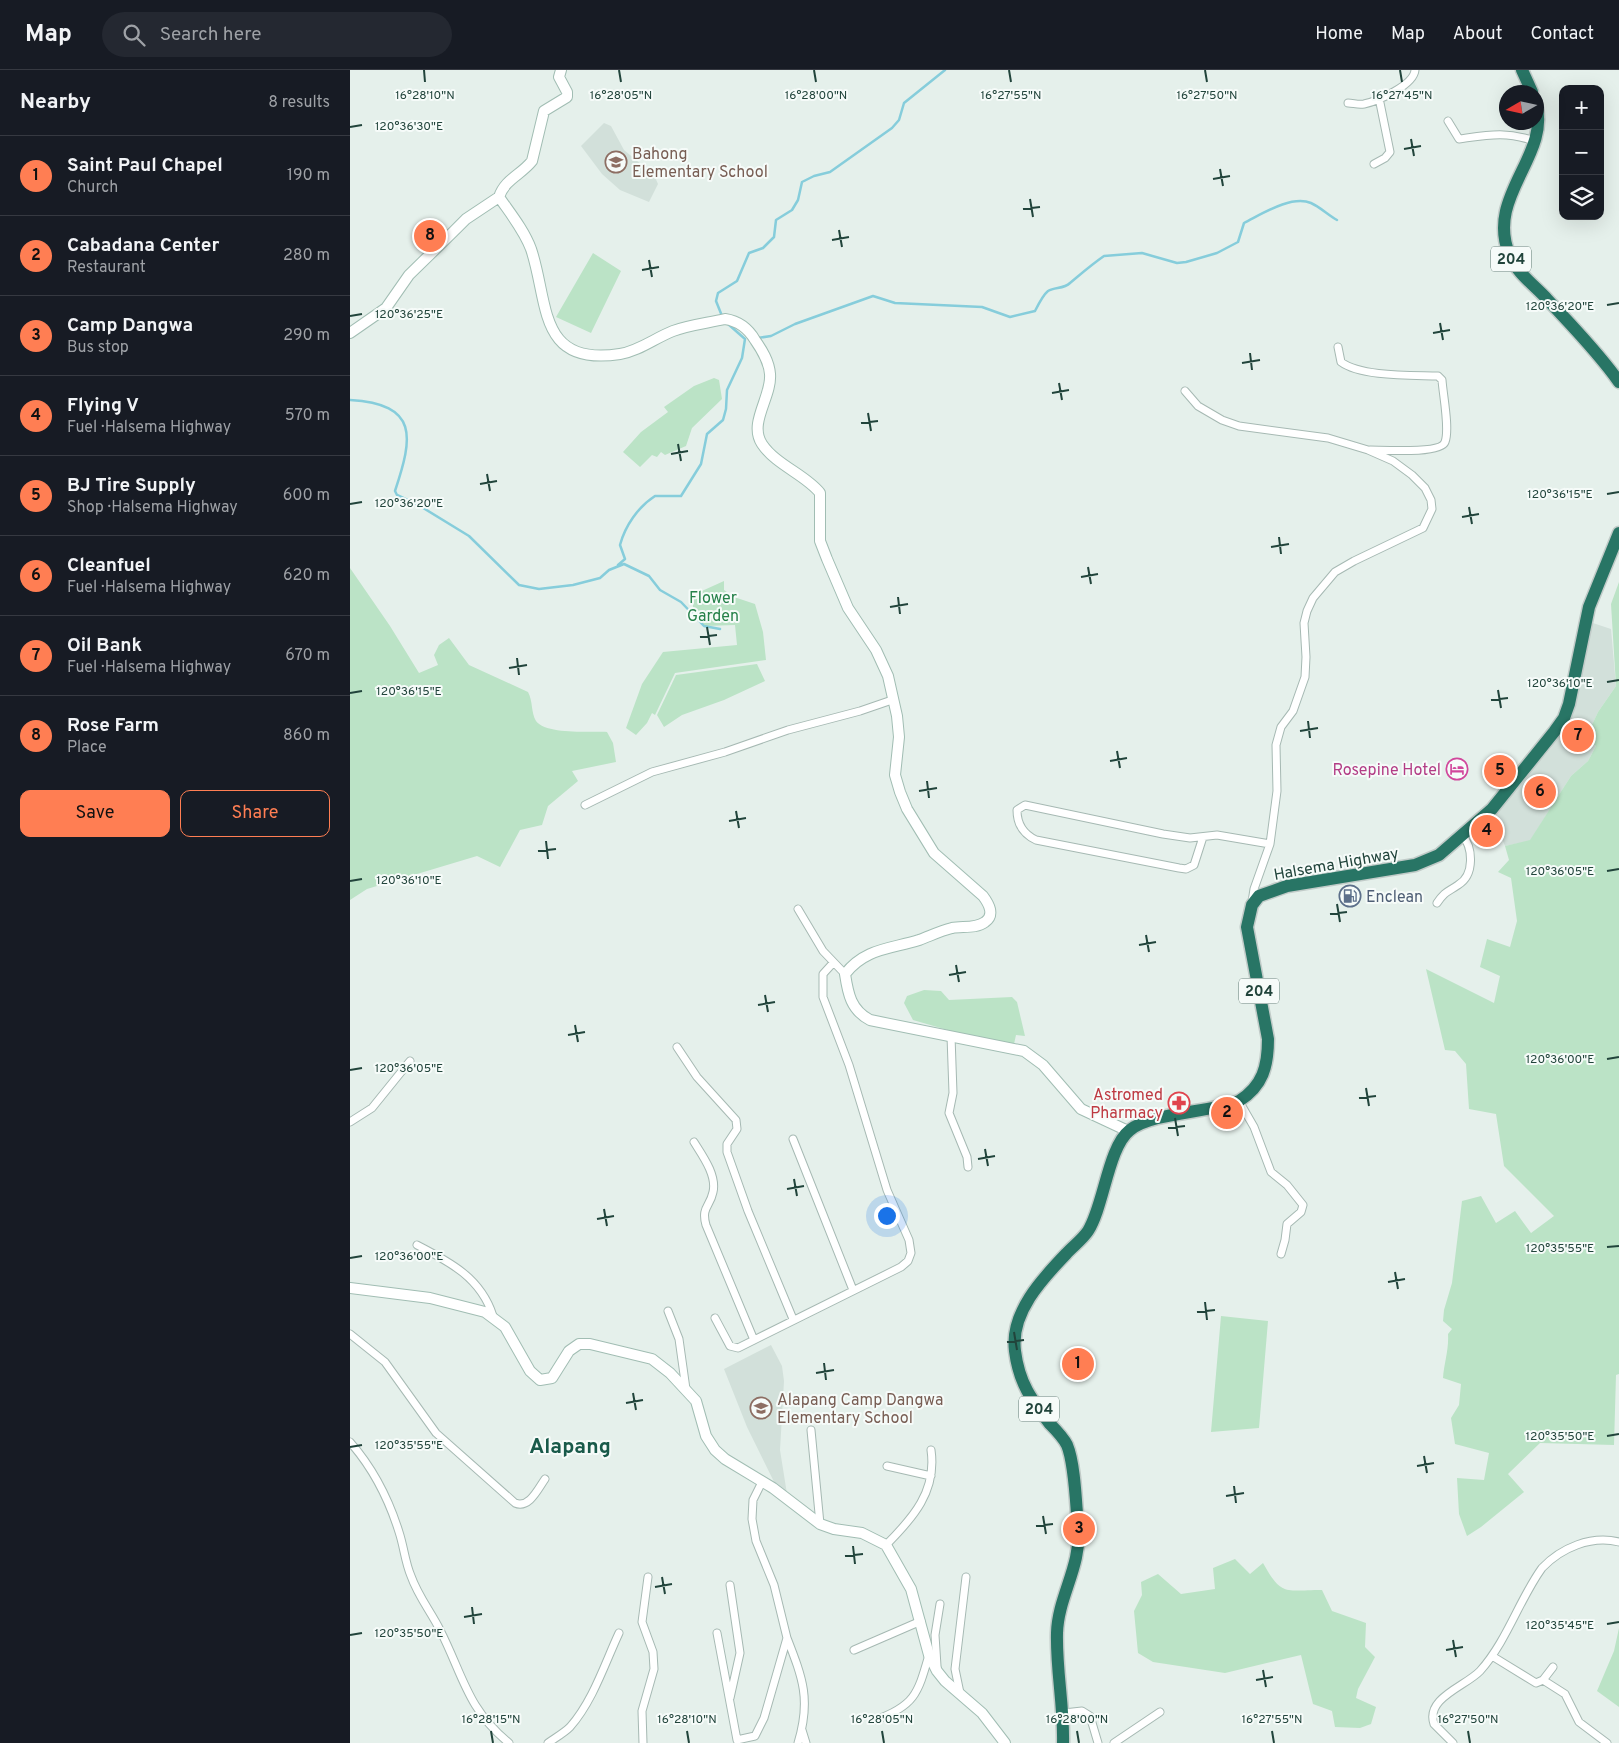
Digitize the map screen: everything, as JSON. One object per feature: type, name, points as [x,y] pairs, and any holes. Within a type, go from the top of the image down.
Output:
[{"type":"highway","points":[[1522,70],[1529,85]]},
{"type":"highway","name":"204","points":[[1537,130],[1506,208],[1503,222],[1506,246],[1511,259],[1520,270],[1562,315],[1619,382]]},
{"type":"highway","name":"Halsema Highway","points":[[1252,905],[1259,896],[1287,886],[1415,865],[1439,855],[1492,808],[1564,718],[1569,704],[1589,607],[1619,532]]},
{"type":"highway","name":"204","points":[[1063,1743],[1064,1713],[1057,1633],[1060,1610],[1079,1548],[1072,1465],[1066,1443],[1036,1406],[1021,1382],[1014,1336],[1027,1302],[1042,1280],[1087,1233],[1092,1224],[1113,1160],[1128,1131],[1139,1125],[1163,1118],[1214,1109],[1239,1101],[1257,1086],[1266,1069],[1268,1056],[1265,1016],[1247,928],[1252,905]]},
{"type":"street","points":[[350,333],[386,308],[409,275],[466,219],[499,197],[505,183],[527,168],[532,161],[544,112],[567,97],[567,92],[560,77],[561,70]]},
{"type":"street","points":[[1348,103],[1364,104],[1408,84],[1415,75],[1415,70]]},
{"type":"street","points":[[1374,164],[1385,158],[1390,152],[1379,98]]},
{"type":"street","points":[[1448,121],[1460,139],[1492,134],[1521,136],[1534,141]]},
{"type":"street","points":[[499,197],[528,242],[543,305],[553,328],[564,345],[587,353],[621,354],[639,348],[673,331],[721,320],[732,320],[750,331],[766,358],[771,385],[757,425],[758,435],[762,444],[790,471],[810,483],[820,493],[820,541],[848,608],[883,663],[897,716],[898,737],[895,775],[907,809],[934,854],[983,896],[989,904],[991,914],[987,921],[980,925],[943,930],[917,940],[878,949],[852,965],[845,974]]},
{"type":"street","points":[[1338,347],[1341,362],[1353,367],[1388,374],[1438,376],[1441,378],[1446,433],[1445,443],[1438,449],[1368,450]]},
{"type":"street","points":[[1185,391],[1198,406],[1210,415],[1239,426],[1328,438],[1368,450],[1393,461],[1412,475],[1425,488],[1431,500],[1432,509],[1429,520],[1423,528],[1335,572],[1313,598],[1304,623],[1305,677],[1293,712],[1281,727],[1276,745],[1277,791],[1270,844],[1254,889],[1252,905]]},
{"type":"street","points":[[1385,450],[1393,461]]},
{"type":"street","points":[[586,805],[652,772],[725,752],[788,730],[860,712],[892,700]]},
{"type":"street","points":[[1203,837],[1194,865],[1186,869],[1179,868],[1036,840],[1030,837],[1020,826],[1017,810],[1022,805],[1033,806],[1163,834],[1190,838],[1217,834],[1270,844]]},
{"type":"street","points":[[1437,903],[1445,892],[1464,880],[1469,870],[1470,848],[1462,835]]},
{"type":"street","points":[[798,909],[814,938],[833,963],[845,974],[852,1005],[861,1015],[870,1020],[1024,1051],[1043,1064],[1080,1109],[1128,1131]]},
{"type":"street","points":[[715,1318],[733,1348],[738,1348],[901,1267],[908,1262],[911,1254],[908,1240],[882,1174],[849,1064],[823,997],[823,974],[833,963]]},
{"type":"street","points":[[951,1036],[953,1093],[950,1113],[967,1157],[968,1167]]},
{"type":"street","points":[[677,1047],[698,1077],[736,1120],[738,1129],[727,1144],[727,1152],[748,1211],[794,1319]]},
{"type":"street","points":[[350,1122],[372,1108],[410,1061]]},
{"type":"street","points":[[1239,1101],[1254,1127],[1271,1172],[1287,1185],[1304,1208],[1287,1224],[1285,1240],[1280,1254]]},
{"type":"street","points":[[793,1139],[853,1290]]},
{"type":"street","points":[[694,1142],[705,1160],[713,1185],[712,1195],[704,1212],[706,1225],[754,1340]]},
{"type":"street","points":[[417,1245],[442,1258],[470,1278],[484,1294],[492,1316]]},
{"type":"street","points":[[350,1288],[450,1302],[476,1308],[492,1316],[504,1327],[530,1371],[540,1380],[548,1380],[555,1376],[572,1348],[579,1344],[590,1344],[652,1360],[686,1389],[699,1407],[706,1436],[715,1450],[738,1469],[762,1482],[820,1524],[870,1535],[886,1545],[906,1576],[921,1621],[929,1655],[937,1671],[961,1696],[982,1713],[1005,1743]]},
{"type":"street","points":[[668,1311],[679,1339],[686,1389]]},
{"type":"street","points":[[350,1334],[385,1362],[436,1433],[514,1503],[521,1505],[528,1501],[545,1479]]},
{"type":"street","points":[[811,1430],[820,1524]]},
{"type":"street","points":[[350,1442],[365,1461],[385,1498],[398,1530],[413,1582],[444,1637],[466,1690],[488,1724],[509,1743]]},
{"type":"street","points":[[886,1545],[914,1517],[926,1492],[933,1462],[931,1450]]},
{"type":"street","points":[[887,1466],[931,1476]]},
{"type":"street","points":[[762,1482],[753,1500],[752,1519],[756,1541],[774,1585],[786,1638],[806,1697],[806,1711],[798,1743]]},
{"type":"street","points":[[1453,1743],[1434,1724],[1432,1710],[1437,1702],[1479,1672],[1492,1656],[1534,1578],[1549,1560],[1587,1541],[1609,1539],[1619,1542]]},
{"type":"street","points":[[643,1743],[642,1711],[654,1669],[652,1652],[642,1622],[648,1577]]},
{"type":"street","points":[[961,1696],[955,1668],[966,1577]]},
{"type":"street","points":[[730,1585],[740,1653],[730,1698]]},
{"type":"street","points":[[937,1671],[935,1635],[940,1604]]},
{"type":"street","points":[[854,1650],[921,1621]]},
{"type":"street","points":[[548,1743],[570,1726],[581,1711],[597,1682],[619,1632]]},
{"type":"street","points":[[717,1633],[737,1742],[756,1739],[764,1718],[786,1638]]},
{"type":"street","points":[[875,1720],[900,1710],[910,1701],[918,1688],[929,1655]]},
{"type":"street","points":[[1492,1656],[1533,1682],[1543,1680],[1553,1667]]},
{"type":"street","points":[[1543,1680],[1565,1694],[1579,1722],[1607,1743]]},
{"type":"street","points":[[1064,1713],[1082,1712],[1090,1716],[1098,1743]]},
{"type":"street","points":[[1114,1743],[1160,1712]]},
{"type":"street","points":[[802,1729],[806,1743]]},
{"type":"shaded area","name":"Bahong Elementary School","points":[[604,123],[611,126],[624,150],[654,175],[658,184],[649,202],[620,190],[602,174],[581,146]]},
{"type":"shaded area","points":[[1590,622],[1611,629],[1616,686],[1598,712],[1586,739],[1596,746],[1588,761],[1571,776],[1530,841],[1505,846],[1498,829],[1481,847],[1469,835],[1493,816],[1551,748],[1568,722]]},
{"type":"shaded area","name":"Alapang Camp Dangwa Elementary School","points":[[771,1345],[782,1366],[784,1381],[780,1450],[787,1494],[779,1492],[747,1427],[724,1369]]},
{"type":"green space","points":[[593,253],[621,271],[591,333],[556,317]]},
{"type":"green space","points":[[714,378],[719,380],[722,399],[692,428],[686,446],[665,455],[661,452],[657,457],[652,455],[640,467],[623,452],[641,432],[668,412],[664,407],[694,386]]},
{"type":"green space","points":[[350,568],[390,626],[419,673],[438,665],[434,655],[439,645],[449,638],[469,665],[528,692],[534,718],[541,725],[559,730],[607,732],[613,743],[616,762],[572,771],[578,781],[548,806],[542,825],[520,830],[500,867],[477,856],[367,889],[350,900]]},
{"type":"green space","name":"Flower Garden","points":[[724,581],[724,590],[734,597],[755,604],[763,632],[766,660],[675,673],[655,715],[652,713],[647,723],[636,735],[626,728],[642,684],[663,652],[737,645],[735,625],[704,626],[693,615],[693,595]]},
{"type":"green space","points":[[1619,582],[1619,1374],[1616,1375],[1614,1445],[1540,1443],[1508,1474],[1524,1492],[1467,1536],[1459,1514],[1457,1478],[1484,1480],[1489,1453],[1455,1444],[1451,1418],[1459,1405],[1461,1384],[1443,1378],[1448,1334],[1452,1329],[1443,1321],[1444,1310],[1452,1283],[1462,1201],[1481,1196],[1496,1223],[1515,1211],[1531,1233],[1554,1216],[1504,1166],[1496,1114],[1469,1109],[1466,1064],[1455,1051],[1445,1050],[1426,969],[1494,1003],[1500,976],[1480,967],[1487,939],[1510,947],[1517,921],[1511,878],[1498,872],[1509,860],[1505,846],[1530,840],[1571,776],[1588,761],[1596,746],[1586,738],[1598,712],[1616,686],[1611,604]]},
{"type":"green space","points":[[757,664],[765,681],[724,700],[682,715],[664,727],[657,715],[676,675]]},
{"type":"green space","points":[[924,990],[941,991],[949,1000],[1012,997],[1017,1002],[1025,1036],[1016,1035],[1014,1044],[975,1038],[913,1020],[904,1003],[907,996]]},
{"type":"green space","points":[[1221,1316],[1268,1321],[1259,1428],[1211,1432]]},
{"type":"green space","points":[[1235,1559],[1250,1574],[1263,1563],[1275,1582],[1286,1589],[1322,1590],[1332,1611],[1366,1623],[1365,1647],[1375,1657],[1358,1689],[1356,1698],[1376,1707],[1371,1724],[1360,1728],[1335,1727],[1332,1711],[1313,1704],[1301,1655],[1225,1673],[1153,1662],[1138,1653],[1134,1611],[1142,1595],[1141,1582],[1158,1574],[1181,1594],[1215,1589],[1213,1568]]},
{"type":"green space","points":[[1619,1628],[1619,1707],[1597,1691],[1614,1651]]},
{"type":"waterway","points":[[722,316],[716,301],[718,293],[737,281],[749,253],[763,248],[774,237],[776,220],[792,210],[798,200],[802,182],[814,176],[830,172],[892,128],[899,120],[904,103],[945,70]]},
{"type":"waterway","points":[[758,338],[771,336],[795,324],[873,296],[895,303],[982,307],[1010,317],[1035,311],[1048,291],[1068,285],[1104,256],[1142,253],[1177,263],[1186,262],[1217,253],[1238,242],[1244,223],[1286,203],[1295,201],[1311,203],[1337,220]]},
{"type":"waterway","points":[[728,324],[745,339]]},
{"type":"waterway","points":[[618,565],[625,559],[620,545],[622,538],[638,511],[655,496],[681,496],[701,464],[707,434],[723,420],[726,409],[727,390],[742,358],[745,339]]},
{"type":"waterway","points":[[350,400],[389,408],[399,416],[405,427],[407,440],[395,491],[397,495],[420,506],[469,536],[519,585],[539,589],[573,585],[600,578],[609,570],[624,564],[649,576],[660,590],[681,602],[704,626],[720,629]]},
{"type":"place","name":"Bahong Elementary School","points":[[616,162]]},
{"type":"place","name":"Rose Farm","points":[[430,236]]},
{"type":"place","name":"Oil Bank","points":[[1578,736]]},
{"type":"place","name":"Rosepine Hotel","points":[[1457,769]]},
{"type":"place","name":"BJ Tire Supply","points":[[1500,771]]},
{"type":"place","name":"Cleanfuel","points":[[1540,792]]},
{"type":"place","name":"Flying V","points":[[1487,831]]},
{"type":"place","name":"Enclean","points":[[1350,896]]},
{"type":"place","name":"Astromed Pharmacy","points":[[1179,1103]]},
{"type":"place","name":"Cabadana Center","points":[[1227,1113]]},
{"type":"place","name":"Saint Paul Chapel","points":[[1078,1364]]},
{"type":"place","name":"Alapang Camp Dangwa Elementary School","points":[[761,1408]]},
{"type":"place","name":"Camp Dangwa","points":[[1079,1529]]},
{"type":"district","name":"Alapang","points":[[570,1446]]}]
